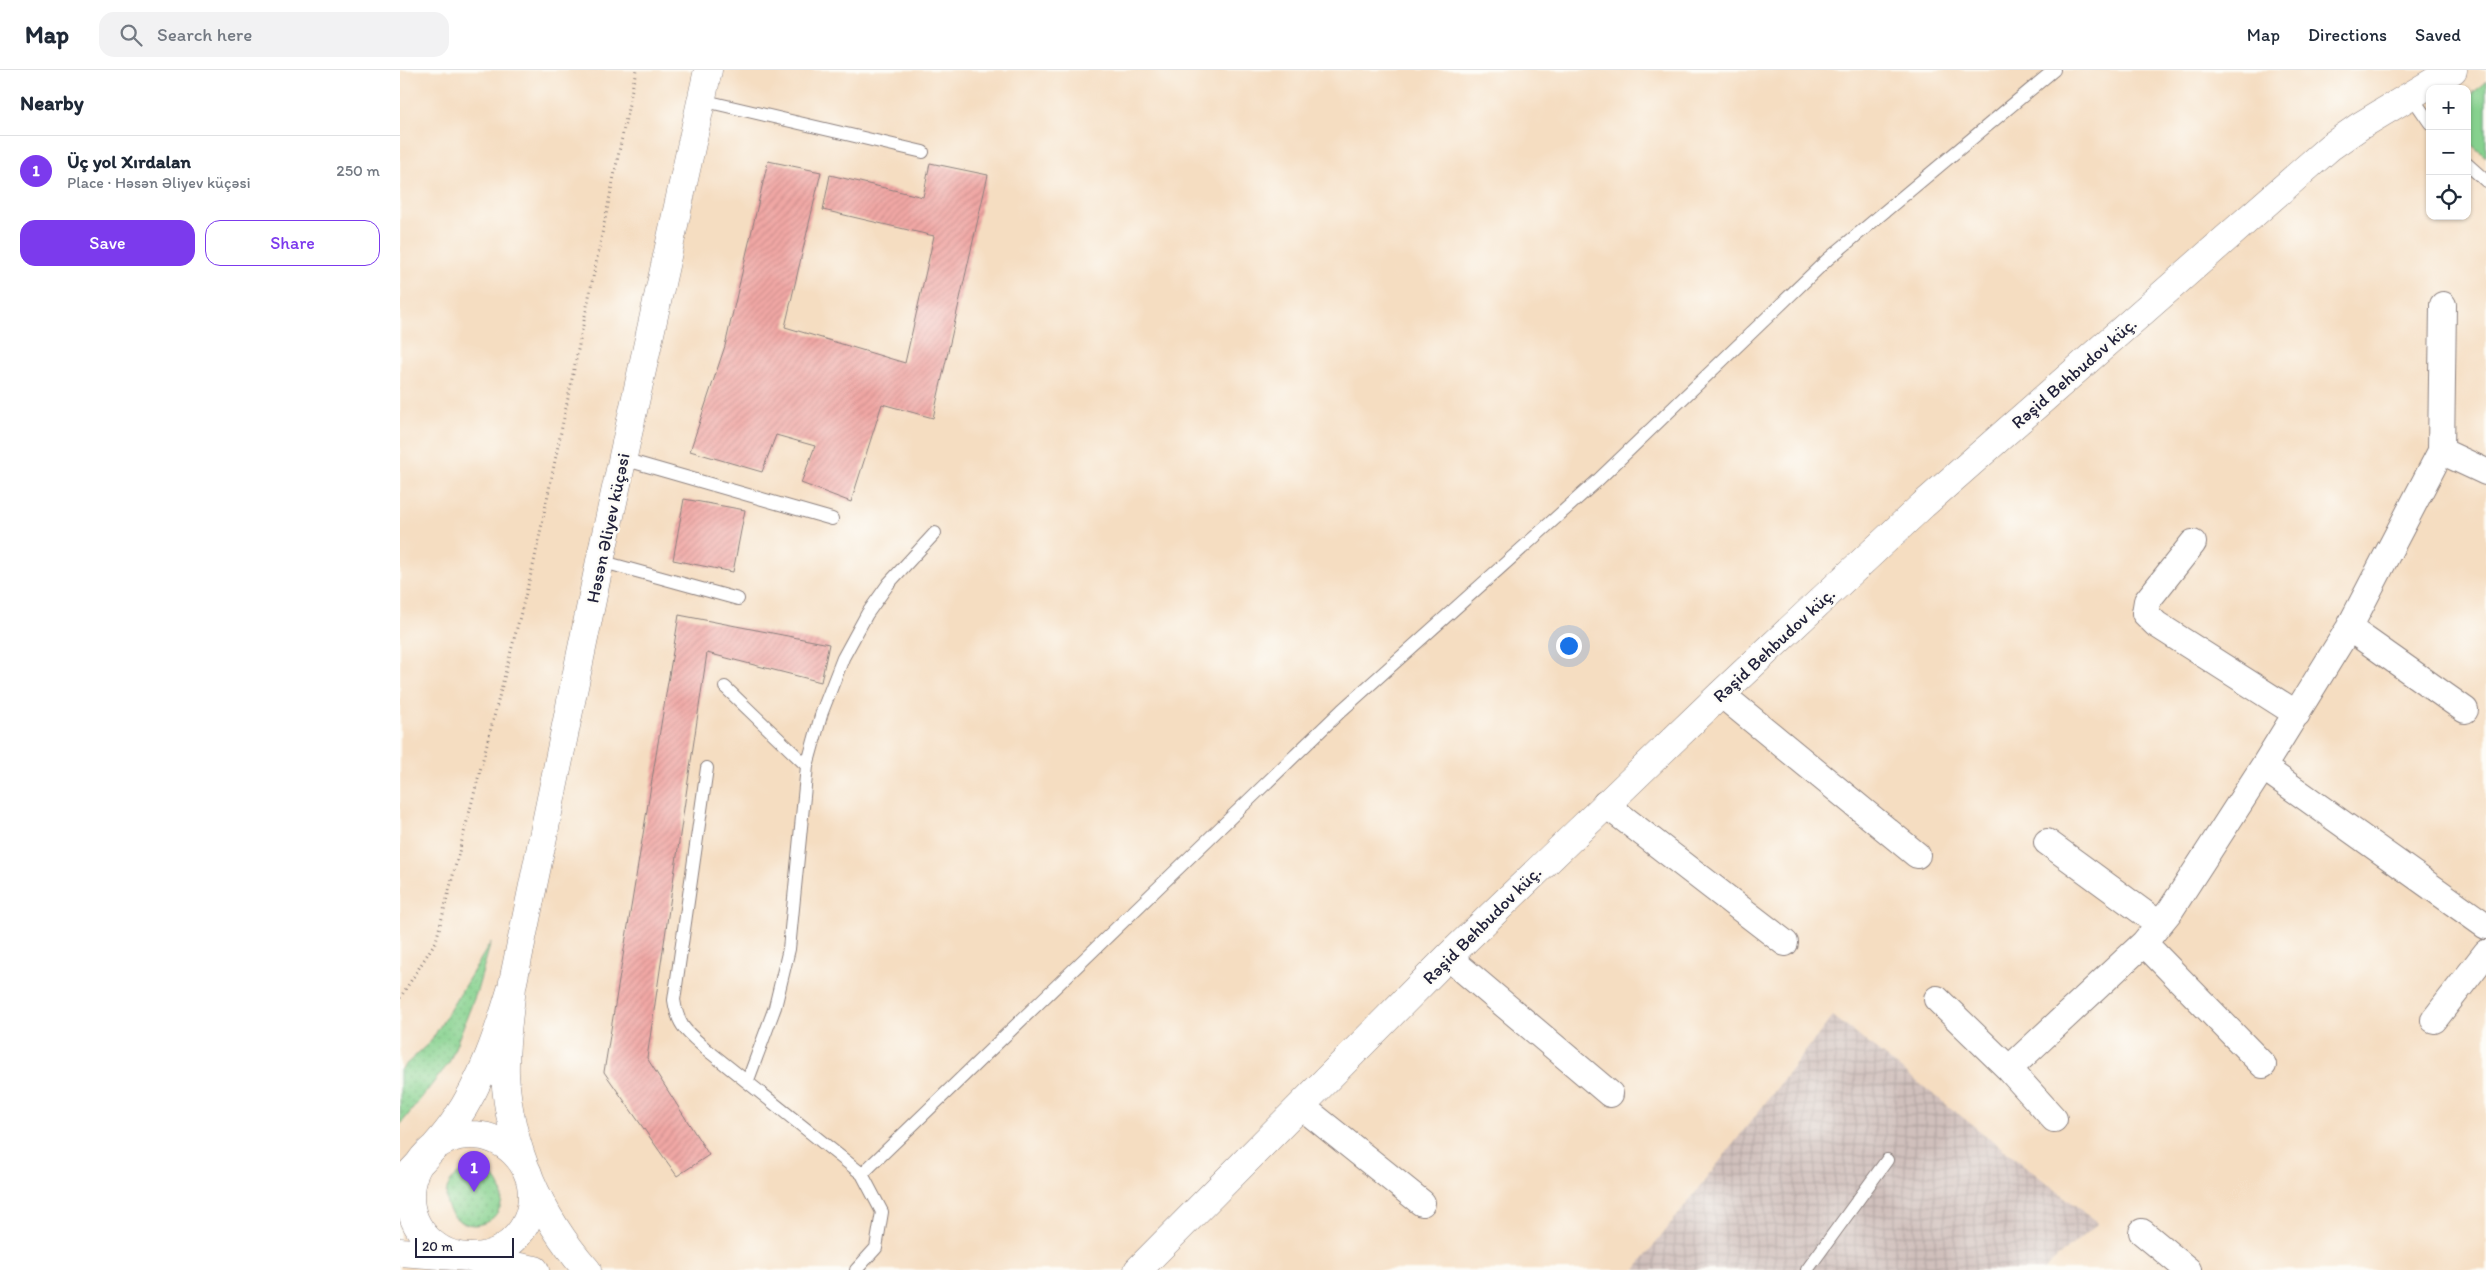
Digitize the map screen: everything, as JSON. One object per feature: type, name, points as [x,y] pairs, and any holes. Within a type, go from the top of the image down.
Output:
[{"type":"main road","name":"Həsən Əliyev küçəsi","points":[[512,987],[600,561],[708,70]]},
{"type":"main road","name":"Rəşid Behbudov küç.","points":[[1138,1270],[1448,957],[1605,804],[1923,505],[2241,226],[2297,174],[2360,126],[2412,97],[2454,70]]},
{"type":"main road","points":[[400,1184],[454,1122],[486,1066],[512,987]]},
{"type":"main road","points":[[512,987],[505,1073],[512,1123],[528,1173],[547,1217],[568,1249],[587,1270]]},
{"type":"main road","points":[[400,1252],[468,1257],[495,1252],[507,1246],[521,1231],[530,1212],[532,1199],[528,1173],[512,1151],[501,1143],[488,1138],[461,1136],[448,1140],[426,1156],[418,1167],[410,1193],[415,1220],[422,1232],[436,1246],[455,1254],[468,1257],[535,1270]]},
{"type":"street","points":[[2009,1069],[2151,934],[2170,911],[2297,714],[2349,628],[2441,451],[2443,305]]},
{"type":"street","points":[[2441,451],[2486,472]]},
{"type":"street","points":[[2192,543],[2147,601],[2146,613],[2156,624],[2297,714]]},
{"type":"street","points":[[2349,628],[2465,710]]},
{"type":"street","points":[[1721,694],[1917,855]]},
{"type":"street","points":[[2262,767],[2486,926]]},
{"type":"street","points":[[1605,804],[1785,943]]},
{"type":"street","points":[[2047,842],[2151,934],[2262,1065]]},
{"type":"street","points":[[2434,1020],[2486,953]]},
{"type":"street","points":[[1448,957],[1610,1094]]},
{"type":"street","points":[[1937,999],[2009,1069],[2054,1119]]},
{"type":"street","points":[[1301,1106],[1422,1203]]},
{"type":"street","points":[[2142,1232],[2188,1270]]},
{"type":"lane","points":[[862,1174],[1342,710],[1598,480],[1828,259],[2054,70]]},
{"type":"lane","points":[[2412,97],[2426,117]]},
{"type":"lane","points":[[701,100],[923,152]]},
{"type":"lane","points":[[2471,168],[2486,181]]},
{"type":"lane","points":[[623,459],[832,519]]},
{"type":"lane","points":[[748,1080],[775,1007],[789,949],[807,766],[822,712],[843,658],[867,614],[889,582],[935,534]]},
{"type":"lane","points":[[600,561],[738,599]]},
{"type":"lane","points":[[725,687],[807,766]]},
{"type":"lane","points":[[707,768],[674,1000],[676,1017],[686,1031],[706,1049],[748,1080],[862,1174],[882,1212],[876,1248],[856,1270]]},
{"type":"lane","points":[[1807,1270],[1887,1160]]},
{"type":"path","points":[[400,998],[436,941],[532,572],[636,70]]},
{"type":"shaded area","points":[[1833,1016],[2098,1223],[2043,1270],[1635,1270]]},
{"type":"green space","points":[[2486,81],[2486,157],[2471,144],[2471,95]]},
{"type":"green space","points":[[491,942],[477,991],[449,1063],[400,1125],[400,1070],[431,1041]]},
{"type":"green space","points":[[468,1169],[480,1169],[490,1173],[498,1181],[502,1197],[498,1213],[490,1221],[480,1225],[468,1225],[458,1221],[450,1213],[446,1203],[446,1191],[450,1181],[458,1173]]},
{"type":"building","points":[[768,161],[821,172],[785,327],[905,363],[934,236],[823,210],[830,175],[923,197],[930,163],[988,175],[933,418],[882,404],[851,502],[801,483],[815,446],[776,435],[762,472],[690,451],[725,346]]},
{"type":"building","points":[[684,499],[745,510],[733,572],[673,560]]},
{"type":"building","points":[[679,615],[829,644],[821,682],[707,653],[647,1058],[709,1155],[677,1176],[604,1072]]},
{"type":"place","name":"Üç yol Xırdalan","points":[[474,1192]]}]
